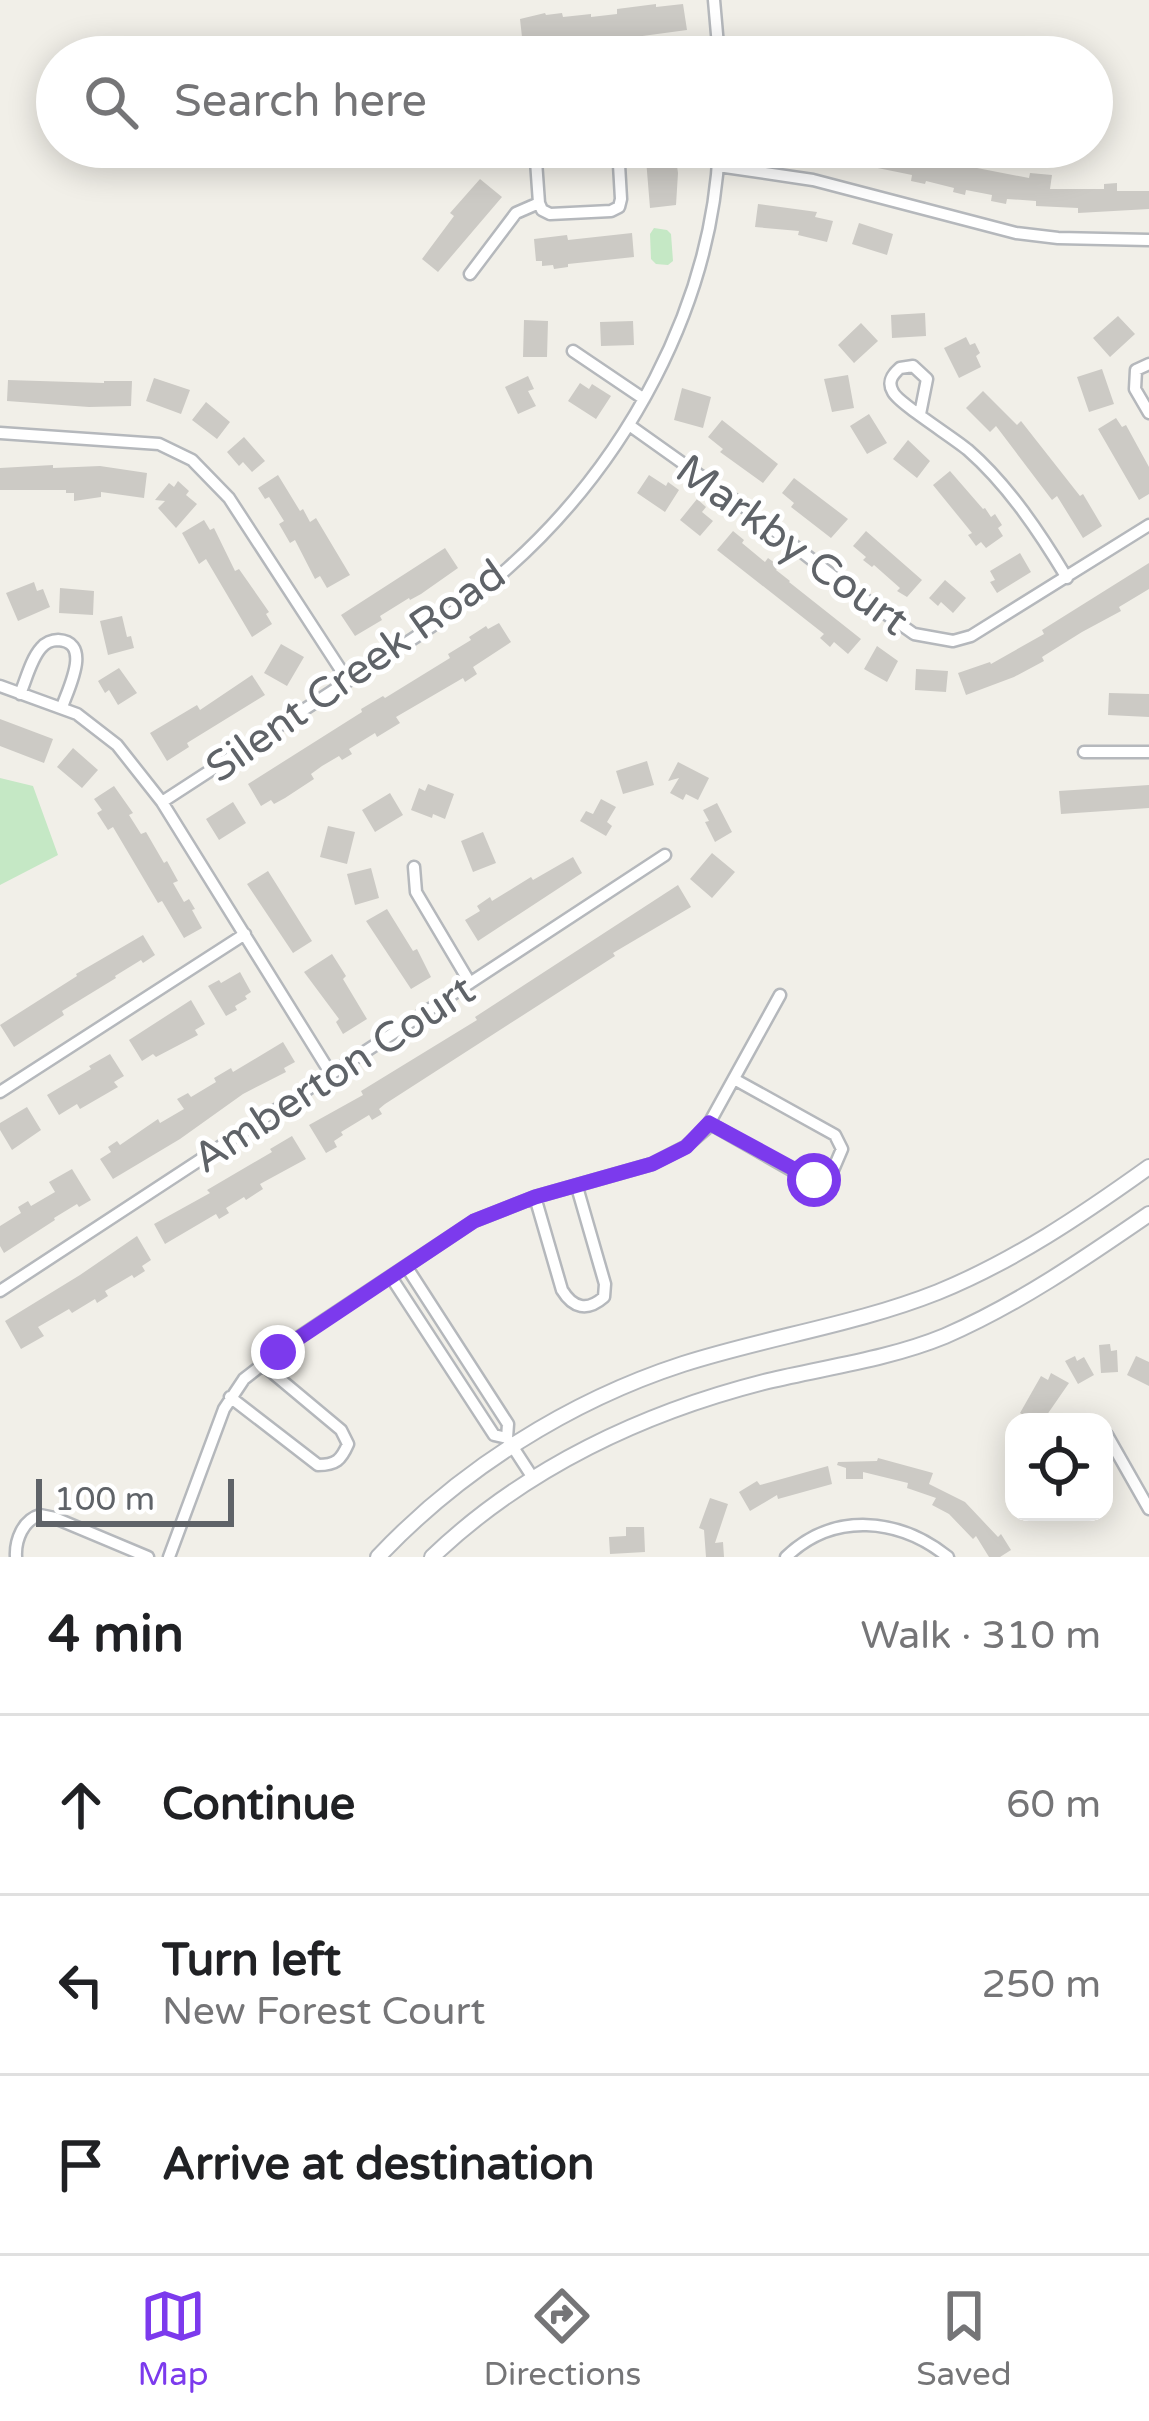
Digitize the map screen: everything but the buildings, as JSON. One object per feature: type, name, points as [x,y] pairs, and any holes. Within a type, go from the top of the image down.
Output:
[{"type":"street","points":[[714,0],[717,36]]},
{"type":"street","points":[[536,168],[539,203],[550,214],[619,207],[619,168]]},
{"type":"street","name":"Silent Creek Road","points":[[162,802],[435,624],[541,537],[582,489],[644,399],[687,302],[707,235],[718,168]]},
{"type":"street","points":[[732,168],[813,180],[1016,233],[1149,240]]},
{"type":"street","points":[[470,274],[515,213],[539,203]]},
{"type":"street","points":[[572,351],[644,399]]},
{"type":"street","points":[[1149,364],[1136,370],[1133,382],[1149,412]]},
{"type":"street","points":[[920,414],[927,379],[914,366],[900,368],[890,387],[896,398],[987,469],[1067,578]]},
{"type":"street","name":"Markby Court","points":[[629,425],[914,634],[953,641],[971,636],[1149,525]]},
{"type":"street","points":[[0,433],[159,444],[192,460],[229,498],[348,681]]},
{"type":"street","points":[[20,694],[41,647],[62,640],[77,653],[78,664],[62,706]]},
{"type":"street","points":[[0,686],[62,706],[117,745],[162,802],[332,1074]]},
{"type":"street","points":[[1084,752],[1149,752]]},
{"type":"street","name":"Amberton Court","points":[[0,1291],[665,855]]},
{"type":"street","points":[[414,867],[416,892],[470,983]]},
{"type":"street","points":[[0,1092],[245,934]]},
{"type":"street","points":[[169,1557],[230,1397],[244,1379],[292,1341],[474,1221],[670,1156],[697,1138],[780,995]]},
{"type":"street","points":[[709,1123],[807,1178],[820,1180],[833,1170],[842,1149],[836,1135],[734,1079]]},
{"type":"street","points":[[378,1557],[510,1443],[610,1393],[683,1364],[874,1315],[981,1274],[1043,1239],[1149,1167]]},
{"type":"street","points":[[535,1197],[562,1290],[569,1302],[589,1306],[604,1297],[605,1284],[577,1186]]},
{"type":"street","points":[[432,1557],[533,1478],[613,1435],[684,1406],[769,1381],[885,1356],[944,1336],[1067,1268],[1149,1214]]},
{"type":"street","points":[[406,1266],[508,1424],[510,1443],[533,1478]]},
{"type":"street","points":[[392,1277],[494,1435],[510,1443]]},
{"type":"street","points":[[230,1397],[318,1465],[338,1462],[347,1444],[341,1430],[262,1364]]},
{"type":"street","points":[[1113,1446],[1149,1509]]},
{"type":"street","points":[[16,1557],[28,1520],[43,1515],[148,1557]]},
{"type":"street","points":[[786,1557],[804,1542],[826,1533],[872,1525],[920,1537],[948,1557]]},
{"type":"green space","points":[[654,228],[671,234],[673,261],[668,265],[651,259]]},
{"type":"green space","points":[[0,778],[33,786],[58,855],[0,885]]},
{"type":"route","points":[[278,1352],[474,1221],[535,1197],[652,1164],[686,1147],[709,1123],[814,1180]]}]
